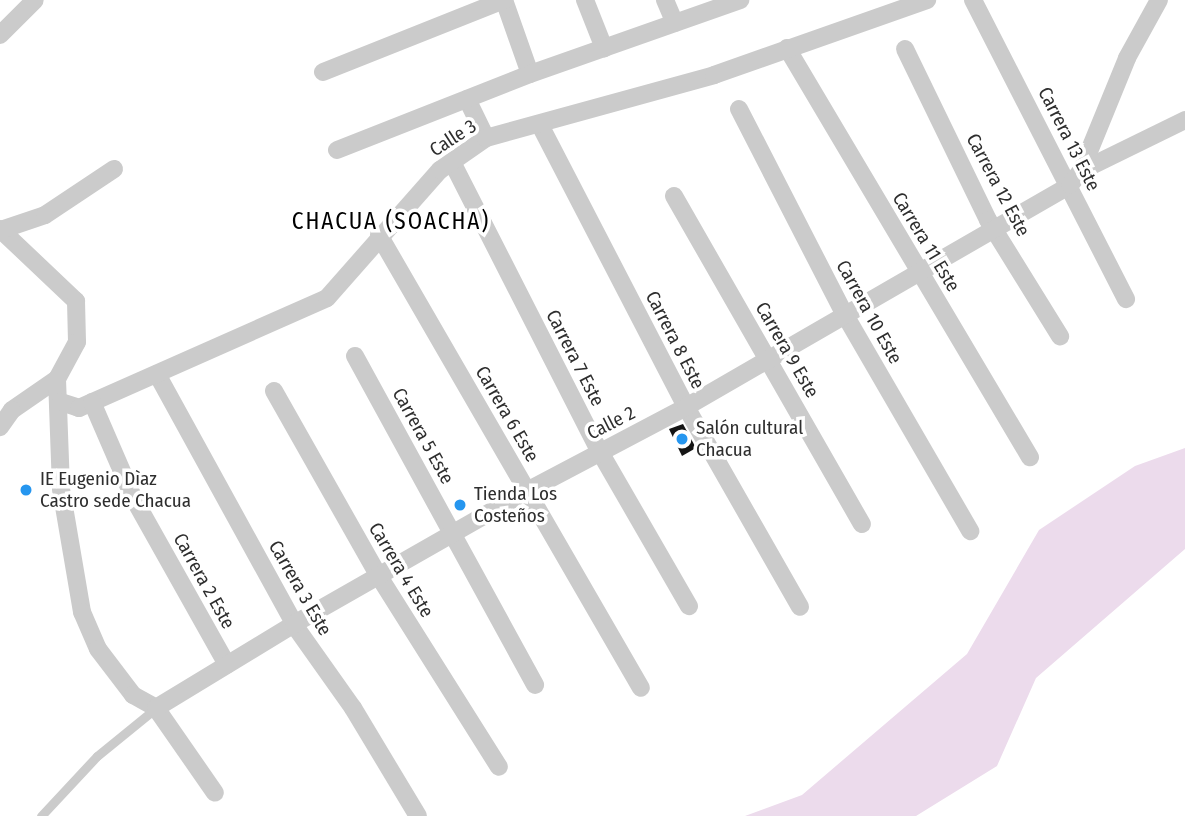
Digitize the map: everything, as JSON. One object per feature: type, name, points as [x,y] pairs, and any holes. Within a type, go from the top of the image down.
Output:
[{"type":"street","points":[[0,35],[35,0]]},
{"type":"street","points":[[323,72],[504,0],[530,74]]},
{"type":"street","points":[[585,0],[604,48]]},
{"type":"street","points":[[665,0],[675,23]]},
{"type":"street","points":[[337,150],[530,74],[740,0]]},
{"type":"street","name":"Calle 3","points":[[61,402],[79,408],[327,298],[379,234],[452,162],[486,138],[714,75],[927,0]]},
{"type":"street","name":"Carrera 13 Este","points":[[973,0],[1076,178],[1126,299]]},
{"type":"street","points":[[1076,178],[1127,58],[1159,0]]},
{"type":"street","name":"Carrera 11 Este","points":[[787,48],[1030,457]]},
{"type":"street","name":"Carrera 12 Este","points":[[905,49],[996,229],[1060,336]]},
{"type":"street","points":[[467,99],[486,138]]},
{"type":"street","name":"Carrera 10 Este","points":[[739,109],[845,316],[970,531]]},
{"type":"street","name":"Calle 2","points":[[156,708],[294,624],[380,578],[527,491],[686,407],[996,229],[1076,178],[1185,120]]},
{"type":"street","name":"Carrera 8 Este","points":[[540,125],[686,407],[800,607]]},
{"type":"street","name":"Carrera 7 Este","points":[[452,162],[600,452],[689,606]]},
{"type":"street","points":[[0,427],[12,410],[57,379],[77,342],[76,300],[0,230],[45,215],[114,169]]},
{"type":"street","name":"Carrera 9 Este","points":[[674,196],[862,524]]},
{"type":"street","name":"Carrera 6 Este","points":[[379,234],[641,688]]},
{"type":"street","name":"Carrera 5 Este","points":[[355,356],[535,685]]},
{"type":"street","name":"Carrera 3 Este","points":[[157,373],[294,624],[353,708],[418,816]]},
{"type":"street","points":[[57,379],[61,402],[61,489],[82,612],[105,658],[133,695],[156,708],[215,793]]},
{"type":"street","name":"Carrera 4 Este","points":[[274,391],[380,578],[499,767]]},
{"type":"street","name":"Carrera 2 Este","points":[[92,402],[134,499],[227,665]]},
{"type":"lane","points":[[41,816],[97,756],[156,708]]},
{"type":"shaded area","points":[[1185,448],[1185,549],[1036,678],[997,766],[916,816],[745,816],[802,795],[967,654],[1039,530],[1135,466]]},
{"type":"building","name":"Salón cultural Chacua","points":[[683,424],[696,448],[682,456],[669,429]]},
{"type":"place","name":"Salón cultural Chacua","points":[[682,439]]},
{"type":"place","name":"IE Eugenio Dìaz Castro sede Chacua","points":[[26,490]]},
{"type":"place","name":"Tienda Los Costeños","points":[[460,505]]},
{"type":"district","name":"CHACUA (SOACHA)","points":[[391,221]]}]
